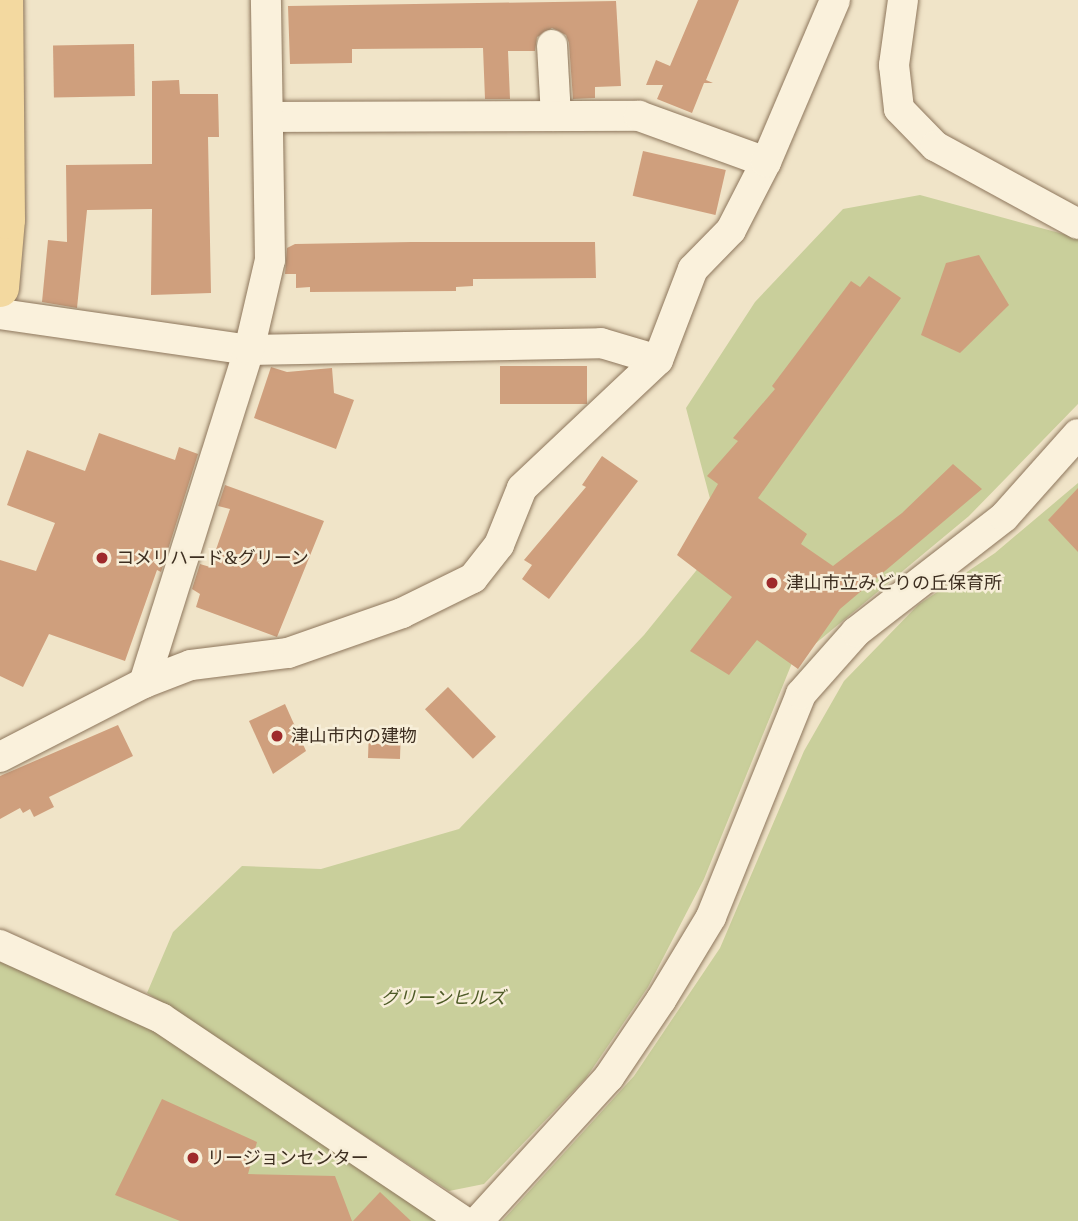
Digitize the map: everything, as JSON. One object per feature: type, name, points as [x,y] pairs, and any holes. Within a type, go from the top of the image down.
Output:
[{"type":"main road","points":[[0,288],[6,220],[5,0]]},
{"type":"street","points":[[144,683],[249,350],[271,260],[266,0]]},
{"type":"street","points":[[0,757],[144,683],[191,665],[288,653],[402,613],[473,578],[499,545],[522,488],[658,360],[693,269],[731,230],[766,162],[835,0]]},
{"type":"street","points":[[903,0],[894,65],[899,109],[935,146],[1078,224]]},
{"type":"street","points":[[552,45],[556,116]]},
{"type":"street","points":[[268,117],[639,116],[766,162]]},
{"type":"street","points":[[0,314],[249,350],[601,343],[658,360]]},
{"type":"street","points":[[478,1221],[609,1077],[662,1000],[711,917],[801,694],[856,632],[1004,517],[1078,434]]},
{"type":"street","points":[[0,945],[161,1018],[463,1221]]},
{"type":"green space","name":"グリーンヒルズ","points":[[920,195],[1078,238],[1078,404],[969,516],[792,663],[704,879],[648,987],[586,1078],[484,1184],[449,1191],[147,993],[173,932],[242,866],[321,869],[459,829],[644,635],[721,540],[686,408],[755,302],[843,209]]},
{"type":"green space","points":[[1078,483],[1078,1221],[502,1221],[634,1076],[720,948],[804,751],[844,681],[918,605],[995,553]]},
{"type":"green space","points":[[0,962],[113,1001],[440,1221],[0,1221]]},
{"type":"building","points":[[698,0],[739,0],[706,80],[713,83],[704,83],[692,113],[657,99],[663,85],[646,85],[656,60],[670,66]]},
{"type":"building","points":[[616,1],[621,86],[595,87],[595,98],[573,99],[569,43],[566,35],[552,28],[537,37],[535,51],[508,51],[510,99],[485,99],[483,48],[352,49],[352,63],[290,64],[288,6]]},
{"type":"building","points":[[134,44],[135,96],[54,97],[53,45]]},
{"type":"building","points":[[179,80],[180,94],[218,94],[219,137],[208,137],[211,293],[151,295],[152,209],[87,210],[77,308],[42,302],[48,240],[67,242],[66,165],[152,164],[152,81]]},
{"type":"building","points":[[643,151],[726,170],[715,215],[633,196]]},
{"type":"building","points":[[595,242],[596,278],[473,279],[473,286],[456,287],[456,291],[310,292],[310,287],[296,288],[296,274],[285,274],[287,248],[295,244]]},
{"type":"building","points":[[979,255],[1009,305],[960,353],[921,335],[946,263]]},
{"type":"building","points":[[869,276],[901,298],[758,498],[807,534],[801,544],[833,566],[902,513],[953,464],[982,489],[840,609],[798,669],[757,640],[729,675],[690,651],[732,597],[677,555],[718,484],[707,476],[738,441],[733,438],[775,389],[772,386],[851,281],[860,287]]},
{"type":"building","points":[[500,366],[587,366],[587,404],[500,404]]},
{"type":"building","points":[[271,367],[287,372],[332,368],[334,393],[354,400],[336,449],[254,418]]},
{"type":"building","name":"コメリハード&グリーン","points":[[99,433],[175,460],[179,447],[198,454],[161,572],[157,570],[125,661],[49,634],[23,687],[0,676],[0,560],[36,571],[55,523],[7,505],[27,450],[85,471]]},
{"type":"building","points":[[602,456],[638,481],[549,599],[522,579],[532,565],[524,560],[586,487],[582,485]]},
{"type":"building","points":[[225,485],[324,521],[277,637],[196,607],[200,594],[192,589],[200,564],[210,567],[230,509],[218,506]]},
{"type":"building","points":[[1078,488],[1078,552],[1048,520]]},
{"type":"building","points":[[448,687],[496,737],[473,759],[425,709]]},
{"type":"building","name":"津山市内の建物","points":[[285,704],[306,751],[273,774],[249,721]]},
{"type":"building","points":[[118,725],[133,756],[49,797],[54,807],[34,817],[30,809],[23,813],[20,808],[0,819],[0,776]]},
{"type":"building","name":"津山市内の建物","points":[[369,729],[401,730],[400,759],[368,758]]},
{"type":"building","name":"リージョンセンター","points":[[162,1099],[257,1142],[248,1174],[335,1176],[352,1221],[180,1221],[115,1195]]},
{"type":"building","points":[[380,1192],[411,1221],[353,1221]]},
{"type":"place","name":"コメリハード&グリーン","points":[[102,558]]},
{"type":"place","name":"津山市立みどりの丘保育所","points":[[772,583]]},
{"type":"place","name":"津山市内の建物","points":[[277,736]]},
{"type":"place","name":"リージョンセンター","points":[[193,1158]]}]
